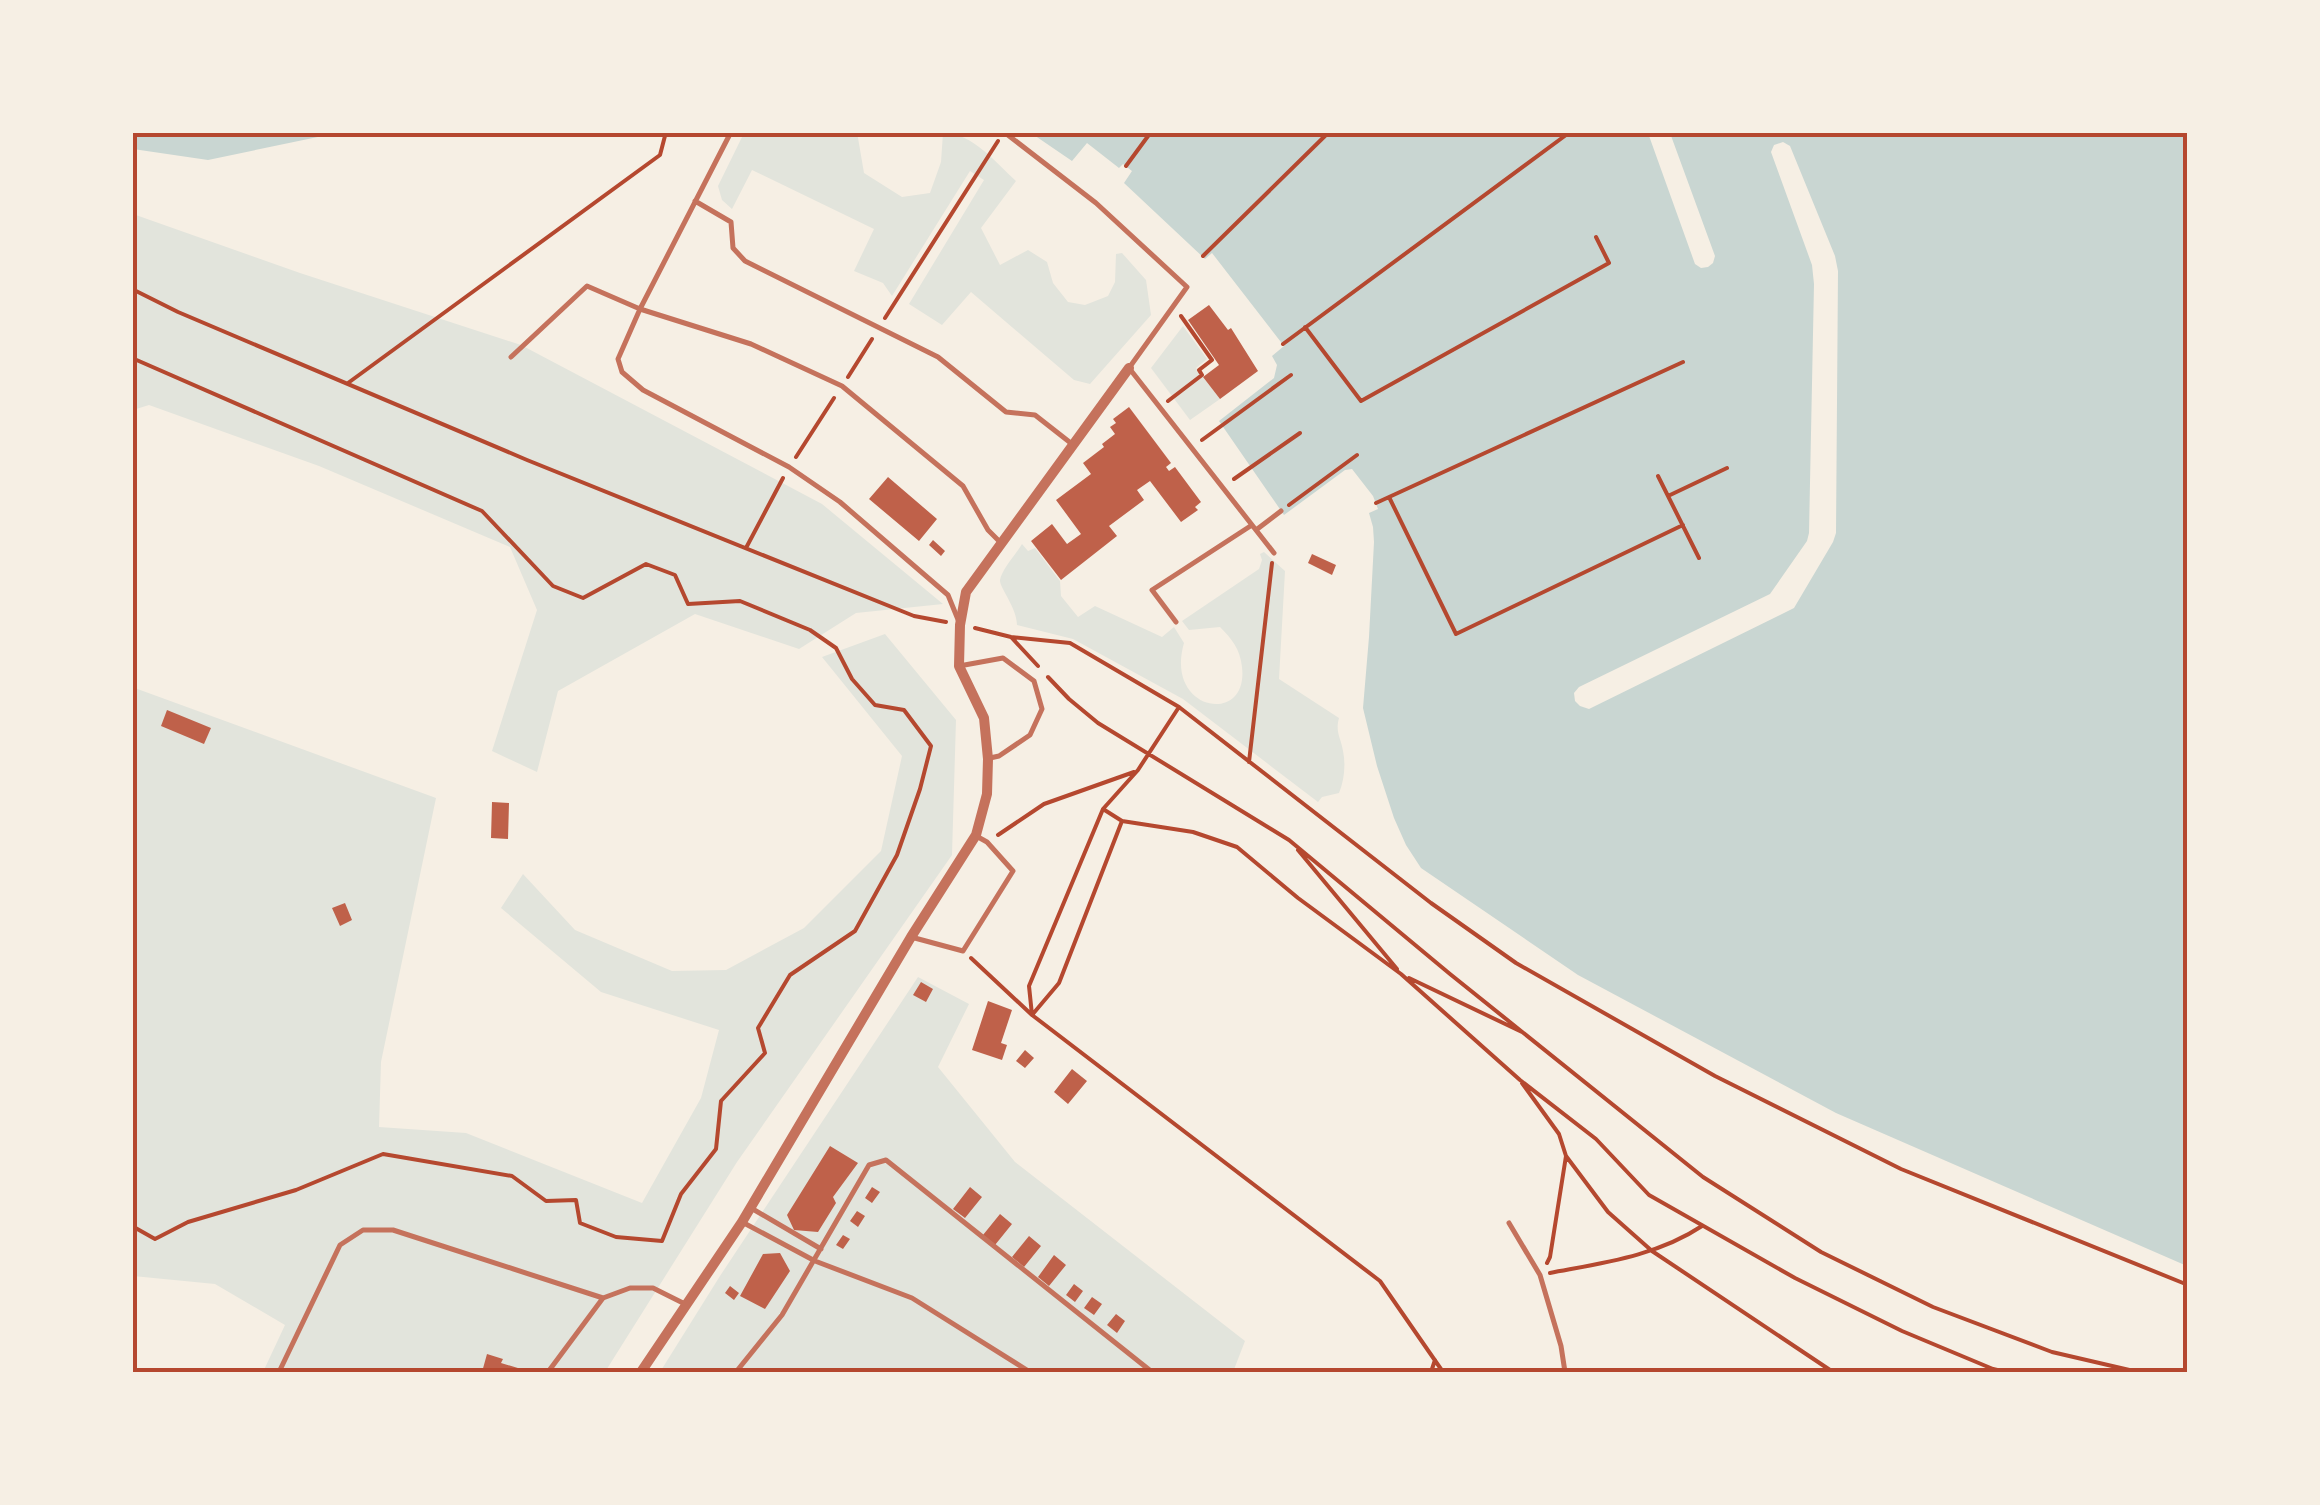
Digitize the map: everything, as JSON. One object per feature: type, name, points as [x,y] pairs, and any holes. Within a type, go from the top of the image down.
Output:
[{"type":"street","points":[[641,1372],[751,1208],[912,937],[981,839],[988,759],[984,718],[960,666],[960,625],[966,592],[1130,368]]},
{"type":"lane","points":[[732,132],[640,309],[618,359],[622,372],[643,390],[789,467],[840,502],[948,595],[960,625]]},
{"type":"lane","points":[[1004,132],[1096,203],[1187,287],[1130,368],[1274,552]]},
{"type":"lane","points":[[696,200],[731,222],[733,248],[745,261],[938,357],[1006,412],[1035,415],[1072,444]]},
{"type":"lane","points":[[511,357],[587,286],[640,309],[751,344],[842,386],[962,486],[988,530],[1000,542]]},
{"type":"lane","points":[[1176,622],[1152,590],[1281,511]]},
{"type":"lane","points":[[960,666],[1003,658],[1034,681],[1042,709],[1030,735],[988,759]]},
{"type":"lane","points":[[912,937],[963,951],[1013,870],[981,839]]},
{"type":"lane","points":[[736,1372],[782,1315],[868,1165],[886,1160],[1152,1372]]},
{"type":"lane","points":[[751,1208],[822,1249]]},
{"type":"lane","points":[[742,1222],[815,1261],[912,1298],[1030,1372]]},
{"type":"lane","points":[[1509,1223],[1540,1275],[1565,1372]]},
{"type":"lane","points":[[278,1372],[340,1244],[363,1230],[393,1230],[603,1298]]},
{"type":"lane","points":[[548,1372],[603,1298],[630,1288],[653,1288],[688,1305]]},
{"type":"path","points":[[348,383],[660,156],[666,132]]},
{"type":"path","points":[[1126,166],[1152,132]]},
{"type":"path","points":[[1203,256],[1329,132]]},
{"type":"path","points":[[1283,344],[1566,135],[1564,132]]},
{"type":"path","points":[[1305,326],[1361,401],[1609,263],[1596,237]]},
{"type":"path","points":[[132,289],[545,467],[914,616],[1011,637],[1070,643],[1179,707],[1432,903],[1516,963],[1715,1076],[1902,1169],[2188,1285]]},
{"type":"path","points":[[1160,407],[1202,375],[1198,370],[1212,360],[1174,306]]},
{"type":"path","points":[[132,358],[482,511],[553,586],[583,598],[646,564],[676,575],[688,604],[740,601],[810,630],[836,648],[852,679],[874,704],[904,710],[931,746],[897,855],[855,931],[790,975],[758,1028],[765,1053],[720,1101],[716,1149],[681,1194],[662,1241],[616,1237],[580,1223],[576,1200],[546,1201],[512,1176],[383,1154],[296,1190],[188,1222],[155,1239],[132,1226]]},
{"type":"path","points":[[1376,504],[1682,362]]},
{"type":"path","points":[[1192,448],[1291,374]]},
{"type":"path","points":[[1223,488],[1300,433]]},
{"type":"path","points":[[1281,511],[1357,455]]},
{"type":"path","points":[[1668,496],[1727,468]]},
{"type":"path","points":[[1658,476],[1699,558]]},
{"type":"path","points":[[1389,498],[1456,634],[1682,525]]},
{"type":"path","points":[[1249,762],[1274,552]]},
{"type":"path","points":[[1011,637],[1068,699],[1098,722],[1290,840],[1703,1177],[1821,1252],[1933,1307],[2052,1352],[2138,1372]]},
{"type":"path","points":[[1032,1016],[1030,986],[1102,809],[1138,770],[1179,707]]},
{"type":"path","points":[[981,839],[1044,804],[1138,770]]},
{"type":"path","points":[[1102,809],[1122,821],[1193,832],[1237,847],[1401,974],[1520,1080],[1596,1139],[1649,1195],[1795,1278],[1902,1332],[2006,1372]]},
{"type":"path","points":[[1032,1016],[1059,983],[1122,821]]},
{"type":"path","points":[[1290,840],[1401,974],[1530,1036]]},
{"type":"path","points":[[963,951],[1032,1016],[1380,1280],[1443,1372]]},
{"type":"path","points":[[1520,1080],[1559,1134],[1566,1156],[1608,1212],[1652,1251],[1832,1372]]},
{"type":"path","points":[[1540,1275],[1550,1258],[1566,1156]]},
{"type":"path","points":[[1540,1275],[1652,1251],[1702,1226]]},
{"type":"path","points":[[1432,1372],[1435,1360]]},
{"type":"path","points":[[1982,1372],[1993,1369]]},
{"type":"shaded area","points":[[133,132],[337,133],[208,160],[133,149]]},
{"type":"shaded area","points":[[857,132],[864,173],[902,197],[930,193],[941,162],[943,133],[974,143],[1016,181],[981,228],[1000,265],[1028,250],[1047,262],[1053,283],[1068,302],[1085,305],[1108,296],[1115,282],[1116,254],[1122,253],[1146,280],[1151,315],[1090,384],[1074,380],[971,292],[942,325],[909,304],[984,180],[970,171],[892,296],[883,283],[854,271],[874,229],[752,170],[732,209],[722,200],[718,186],[744,133]]},
{"type":"shaded area","points":[[1031,133],[2187,133],[2187,1266],[1836,1113],[1578,975],[1421,868],[1394,818],[1363,708],[1374,542],[1369,513],[1378,509],[1373,496],[1352,469],[1345,470],[1284,515],[1219,421],[1274,378],[1277,365],[1272,356],[1284,346],[1212,253],[1205,259],[1124,183],[1132,171],[1123,164],[1119,168],[1087,143],[1072,161]]},
{"type":"shaded area","points":[[133,214],[521,345],[822,504],[943,604],[856,613],[799,649],[695,614],[558,691],[537,772],[492,751],[537,610],[510,547],[319,466],[149,405],[133,410]]},
{"type":"shaded area","points":[[1183,326],[1207,359],[1196,368],[1220,399],[1190,420],[1151,368]]},
{"type":"shaded area","points":[[1022,544],[1028,551],[1035,548],[1060,581],[1061,596],[1078,617],[1095,606],[1162,637],[1174,627],[1184,643],[1181,666],[1186,684],[1195,696],[1221,704],[1233,698],[1241,686],[1242,667],[1237,650],[1220,627],[1189,630],[1182,621],[1259,569],[1260,554],[1264,552],[1285,571],[1279,679],[1339,718],[1344,767],[1339,793],[1322,797],[1318,802],[1183,699],[1073,639],[1017,625],[1000,580]]},
{"type":"shaded area","points":[[885,634],[956,720],[952,855],[737,1162],[605,1372],[263,1372],[285,1325],[215,1284],[133,1276],[132,687],[436,798],[381,1062],[379,1127],[466,1133],[642,1203],[701,1098],[719,1030],[601,992],[501,908],[523,874],[575,930],[672,971],[726,970],[804,928],[881,851],[902,756],[822,657]]},
{"type":"shaded area","points":[[918,977],[969,1004],[938,1067],[1015,1162],[1245,1341],[1233,1372],[660,1372]]},
{"type":"pier","points":[[1648,133],[1670,133],[1715,256],[1708,267],[1695,264]]},
{"type":"pier","points":[[1783,142],[1790,146],[1838,271],[1833,542],[1794,608],[1589,709],[1580,706],[1574,693],[1579,687],[1770,594],[1807,541],[1814,284],[1812,265],[1771,152],[1774,145]]},
{"type":"building","points":[[1209,305],[1228,330],[1231,328],[1258,371],[1220,399],[1203,377],[1219,365],[1188,320]]},
{"type":"building","points":[[1129,407],[1171,463],[1166,467],[1169,471],[1175,467],[1201,502],[1195,507],[1198,510],[1181,522],[1150,481],[1137,490],[1144,500],[1109,526],[1117,536],[1061,580],[1031,541],[1052,524],[1067,544],[1081,534],[1056,500],[1091,474],[1083,463],[1115,434],[1110,427],[1116,423],[1113,419]]},
{"type":"building","points":[[888,477],[937,519],[919,541],[869,499]]},
{"type":"building","points":[[933,540],[945,551],[941,556],[929,545]]},
{"type":"building","points":[[1312,554],[1336,565],[1332,575],[1308,563]]},
{"type":"building","points":[[167,710],[211,728],[204,744],[161,726]]},
{"type":"building","points":[[492,802],[509,803],[508,839],[491,838]]},
{"type":"building","points":[[345,903],[352,920],[340,926],[332,908]]},
{"type":"building","points":[[921,982],[933,989],[926,1002],[913,995]]},
{"type":"building","points":[[988,1001],[1012,1010],[1001,1043],[1007,1045],[1002,1060],[972,1050]]},
{"type":"building","points":[[1025,1050],[1034,1058],[1025,1068],[1016,1061]]},
{"type":"building","points":[[1072,1069],[1087,1081],[1068,1104],[1054,1092]]},
{"type":"building","points":[[830,1146],[858,1163],[833,1197],[836,1203],[818,1232],[794,1230],[787,1215]]},
{"type":"building","points":[[872,1187],[880,1192],[872,1203],[865,1198]]},
{"type":"building","points":[[970,1187],[982,1197],[965,1218],[953,1209]]},
{"type":"building","points":[[857,1211],[865,1216],[858,1227],[850,1221]]},
{"type":"building","points":[[1000,1214],[1012,1224],[995,1245],[983,1235]]},
{"type":"building","points":[[843,1235],[850,1239],[843,1249],[836,1245]]},
{"type":"building","points":[[1029,1236],[1041,1246],[1024,1267],[1012,1257]]},
{"type":"building","points":[[780,1253],[790,1271],[765,1309],[740,1296],[763,1254]]},
{"type":"building","points":[[1054,1255],[1066,1265],[1049,1286],[1038,1277]]},
{"type":"building","points":[[1074,1284],[1083,1291],[1075,1302],[1066,1295]]},
{"type":"building","points":[[730,1286],[739,1293],[734,1300],[725,1293]]},
{"type":"building","points":[[1092,1297],[1102,1304],[1094,1315],[1084,1308]]},
{"type":"building","points":[[1116,1314],[1125,1321],[1117,1333],[1107,1325]]},
{"type":"building","points":[[487,1354],[503,1359],[501,1363],[531,1372],[482,1372]]}]
